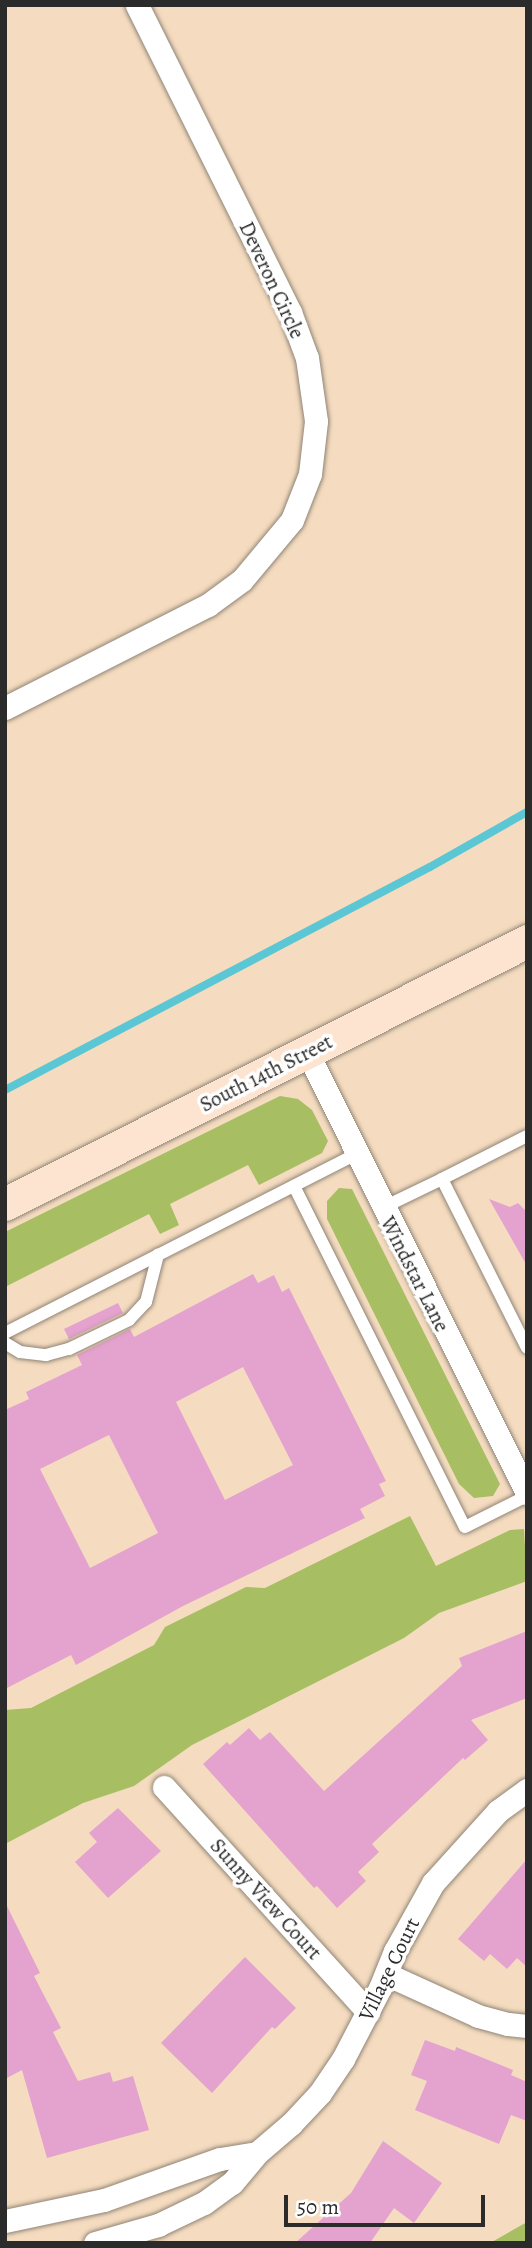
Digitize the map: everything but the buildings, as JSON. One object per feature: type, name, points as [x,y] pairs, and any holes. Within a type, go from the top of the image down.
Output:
[{"type":"main road","name":"South 14th Street","points":[[5,1204],[527,941]]},
{"type":"street","name":"Deveron Circle","points":[[5,708],[208,605],[242,580],[292,520],[310,474],[316,421],[307,358],[290,312],[138,5]]},
{"type":"street","name":"Windstar Lane","points":[[307,1052],[382,1209],[527,1495]]},
{"type":"street","name":"Sunny View Court","points":[[164,1787],[369,2011]]},
{"type":"street","name":"Village Court","points":[[95,2243],[158,2225],[204,2203],[232,2183],[257,2153],[291,2124],[320,2093],[369,2011],[395,1951],[433,1883],[498,1811],[527,1790]]},
{"type":"street","points":[[386,1974],[478,2016],[508,2025],[527,2026]]},
{"type":"street","points":[[5,2221],[104,2200],[220,2159],[257,2153]]},
{"type":"lane","points":[[382,1209],[527,1136]]},
{"type":"lane","points":[[5,1333],[356,1154]]},
{"type":"lane","points":[[442,1179],[527,1348]]},
{"type":"lane","points":[[294,1186],[465,1527],[527,1495]]},
{"type":"lane","points":[[5,1343],[20,1353],[46,1355],[69,1349],[129,1320],[146,1302],[158,1255]]},
{"type":"green space","points":[[280,1096],[298,1099],[312,1110],[328,1141],[322,1153],[259,1185],[248,1165],[170,1204],[179,1225],[160,1234],[149,1214],[5,1287],[5,1232]]},
{"type":"green space","points":[[339,1188],[352,1189],[500,1484],[493,1496],[474,1498],[459,1484],[327,1219],[327,1201]]},
{"type":"green space","points":[[410,1516],[436,1566],[510,1530],[524,1529],[527,1581],[439,1613],[404,1638],[192,1745],[134,1786],[83,1803],[5,1844],[5,1710],[31,1708],[154,1645],[165,1627],[246,1587],[265,1588]]},
{"type":"green space","points":[[527,2222],[527,2243],[490,2243]]},
{"type":"waterway","points":[[5,1090],[430,867],[527,812]]}]
